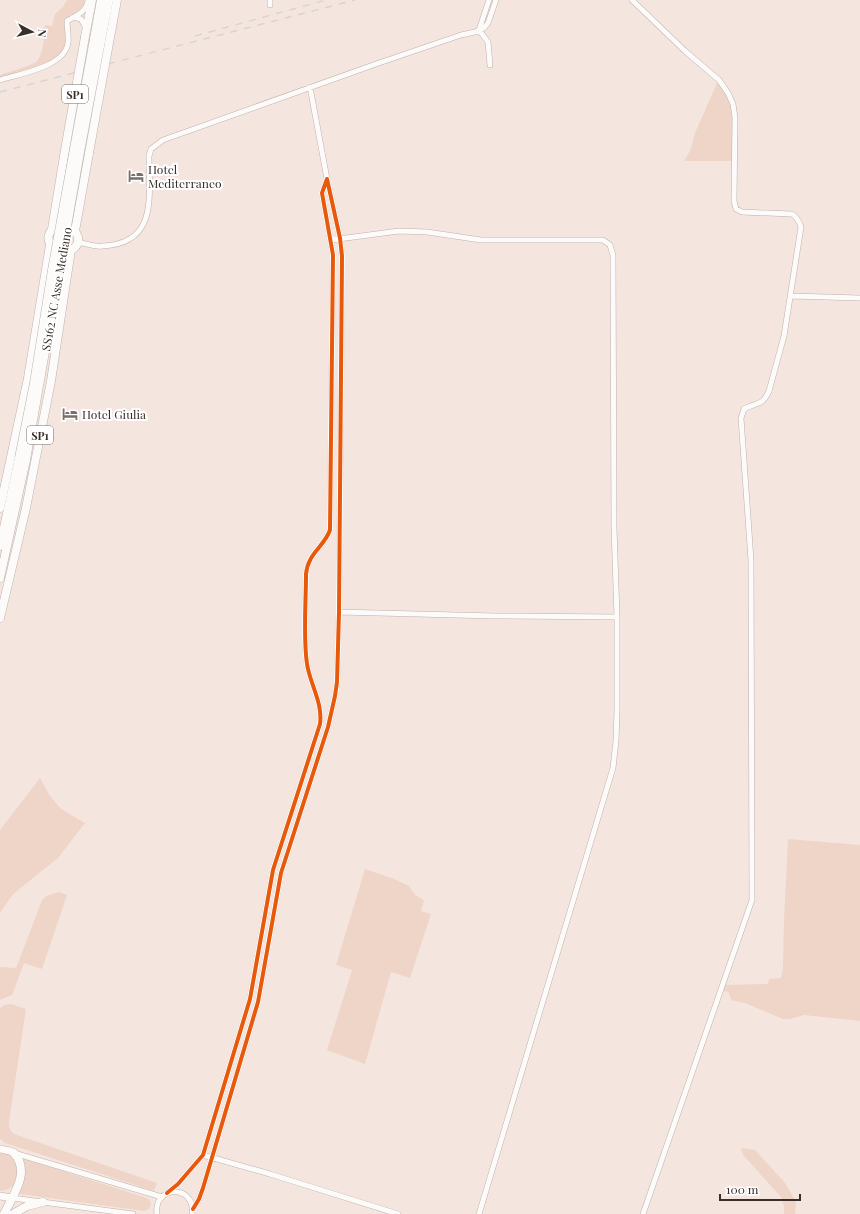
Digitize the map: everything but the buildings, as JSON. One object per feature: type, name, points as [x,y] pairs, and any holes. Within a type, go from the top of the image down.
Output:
[{"type":"main road","name":"SP1","points":[[0,508],[28,378],[52,246],[48,235],[54,228],[65,150],[92,0]]},
{"type":"main road","name":"SS162 NC Asse Mediano","points":[[101,0],[101,41]]},
{"type":"main road","name":"SS162 NC Asse Mediano","points":[[0,578],[23,459],[53,263],[109,0]]},
{"type":"main road","name":"SP1","points":[[0,618],[26,508],[51,381],[69,250],[75,248],[78,242],[78,237],[73,230],[88,153],[101,41],[117,0]]},
{"type":"main road","name":"SS162 NC Asse Mediano","points":[[0,546],[23,459]]},
{"type":"main road","points":[[0,1149],[10,1151],[19,1158],[22,1174],[21,1180],[4,1214]]},
{"type":"main road","points":[[0,1196],[12,1198]]},
{"type":"main road","points":[[13,1214],[27,1206],[43,1202]]},
{"type":"street","points":[[0,80],[52,63],[63,56],[68,44],[67,21],[82,12],[87,6],[88,0]]},
{"type":"street","points":[[479,30],[489,0]]},
{"type":"street","points":[[78,242],[101,246],[119,244],[134,237],[142,228],[148,212],[149,156],[151,149],[163,140],[437,43],[475,32],[484,28],[488,23],[496,0]]},
{"type":"street","points":[[632,0],[685,51],[719,80],[728,93],[733,104],[735,118],[734,201],[736,208],[742,212],[788,213],[796,216],[800,221],[801,232],[784,336],[768,391],[762,402],[744,409],[741,418],[751,560],[752,900],[643,1214]]},
{"type":"street","points":[[74,17],[81,19],[87,28]]},
{"type":"street","points":[[479,30],[488,42],[490,65]]},
{"type":"street","points":[[192,1212],[199,1199],[258,1002],[281,873],[332,713],[337,682],[342,256],[340,238],[310,87]]},
{"type":"street","points":[[158,1214],[157,1207],[162,1198],[178,1184],[203,1156],[250,999],[273,870],[320,724],[321,717],[319,707],[306,658],[306,574],[309,562],[329,535],[330,530],[333,255],[322,193],[328,179]]},
{"type":"street","points":[[331,240],[399,230],[427,232],[481,240],[603,240],[610,245],[613,255],[614,511],[617,616],[617,710],[613,768],[479,1214]]},
{"type":"street","points":[[791,296],[860,298]]},
{"type":"street","points":[[339,612],[496,616],[617,616]]},
{"type":"street","points":[[14,1153],[162,1198]]},
{"type":"street","points":[[203,1156],[270,1174],[398,1214]]},
{"type":"street","points":[[167,1193],[179,1192],[184,1194],[192,1203],[192,1212]]},
{"type":"street","points":[[12,1198],[133,1214]]},
{"type":"shaded area","points":[[67,0],[87,0],[81,10],[70,17],[64,50],[60,55],[35,68],[0,79],[0,75],[33,64],[39,59],[44,39],[45,25],[52,26],[55,14],[63,7]]},
{"type":"shaded area","points":[[717,83],[724,91],[731,110],[733,130],[732,161],[684,161],[690,151],[695,133]]},
{"type":"shaded area","points":[[40,778],[50,796],[61,809],[85,823],[58,858],[13,894],[0,913],[0,830]]},
{"type":"shaded area","points":[[788,839],[860,845],[860,1021],[804,1015],[790,1019],[783,1019],[745,1003],[731,1000],[729,993],[723,990],[724,985],[768,984],[769,979],[781,978],[783,968]]},
{"type":"shaded area","points":[[365,869],[409,886],[415,895],[424,900],[421,911],[431,914],[410,978],[391,972],[365,1064],[327,1050],[352,970],[336,965]]},
{"type":"shaded area","points":[[59,892],[67,895],[42,969],[24,963],[12,995],[0,1000],[0,967],[16,968],[42,900],[46,896]]},
{"type":"shaded area","points":[[11,1004],[26,1009],[9,1124],[11,1131],[14,1134],[157,1183],[154,1191],[5,1143],[0,1139],[0,1008]]},
{"type":"shaded area","points":[[741,1148],[755,1150],[785,1183],[796,1202],[795,1214],[784,1214],[784,1206],[781,1197],[743,1155]]},
{"type":"shaded area","points":[[0,1151],[13,1156],[19,1166],[13,1186],[6,1190],[0,1191]]},
{"type":"shaded area","points":[[25,1159],[147,1198],[151,1202],[150,1208],[145,1211],[19,1194],[25,1174],[23,1160]]},
{"type":"railway","points":[[195,36],[326,0]]},
{"type":"railway","points":[[0,92],[355,0]]},
{"type":"cycle path","points":[[167,1193],[178,1184],[203,1155],[250,999],[273,870],[320,724],[320,709],[307,664],[305,619],[307,567],[313,555],[324,541],[330,530],[333,255],[322,193],[327,179],[340,238],[342,256],[337,682],[328,727],[281,873],[258,1002],[203,1188],[193,1209]]},
{"type":"place","name":"Hotel Mediterraneo","points":[[136,176]]},
{"type":"place","name":"Hotel Giulia","points":[[70,414]]}]
